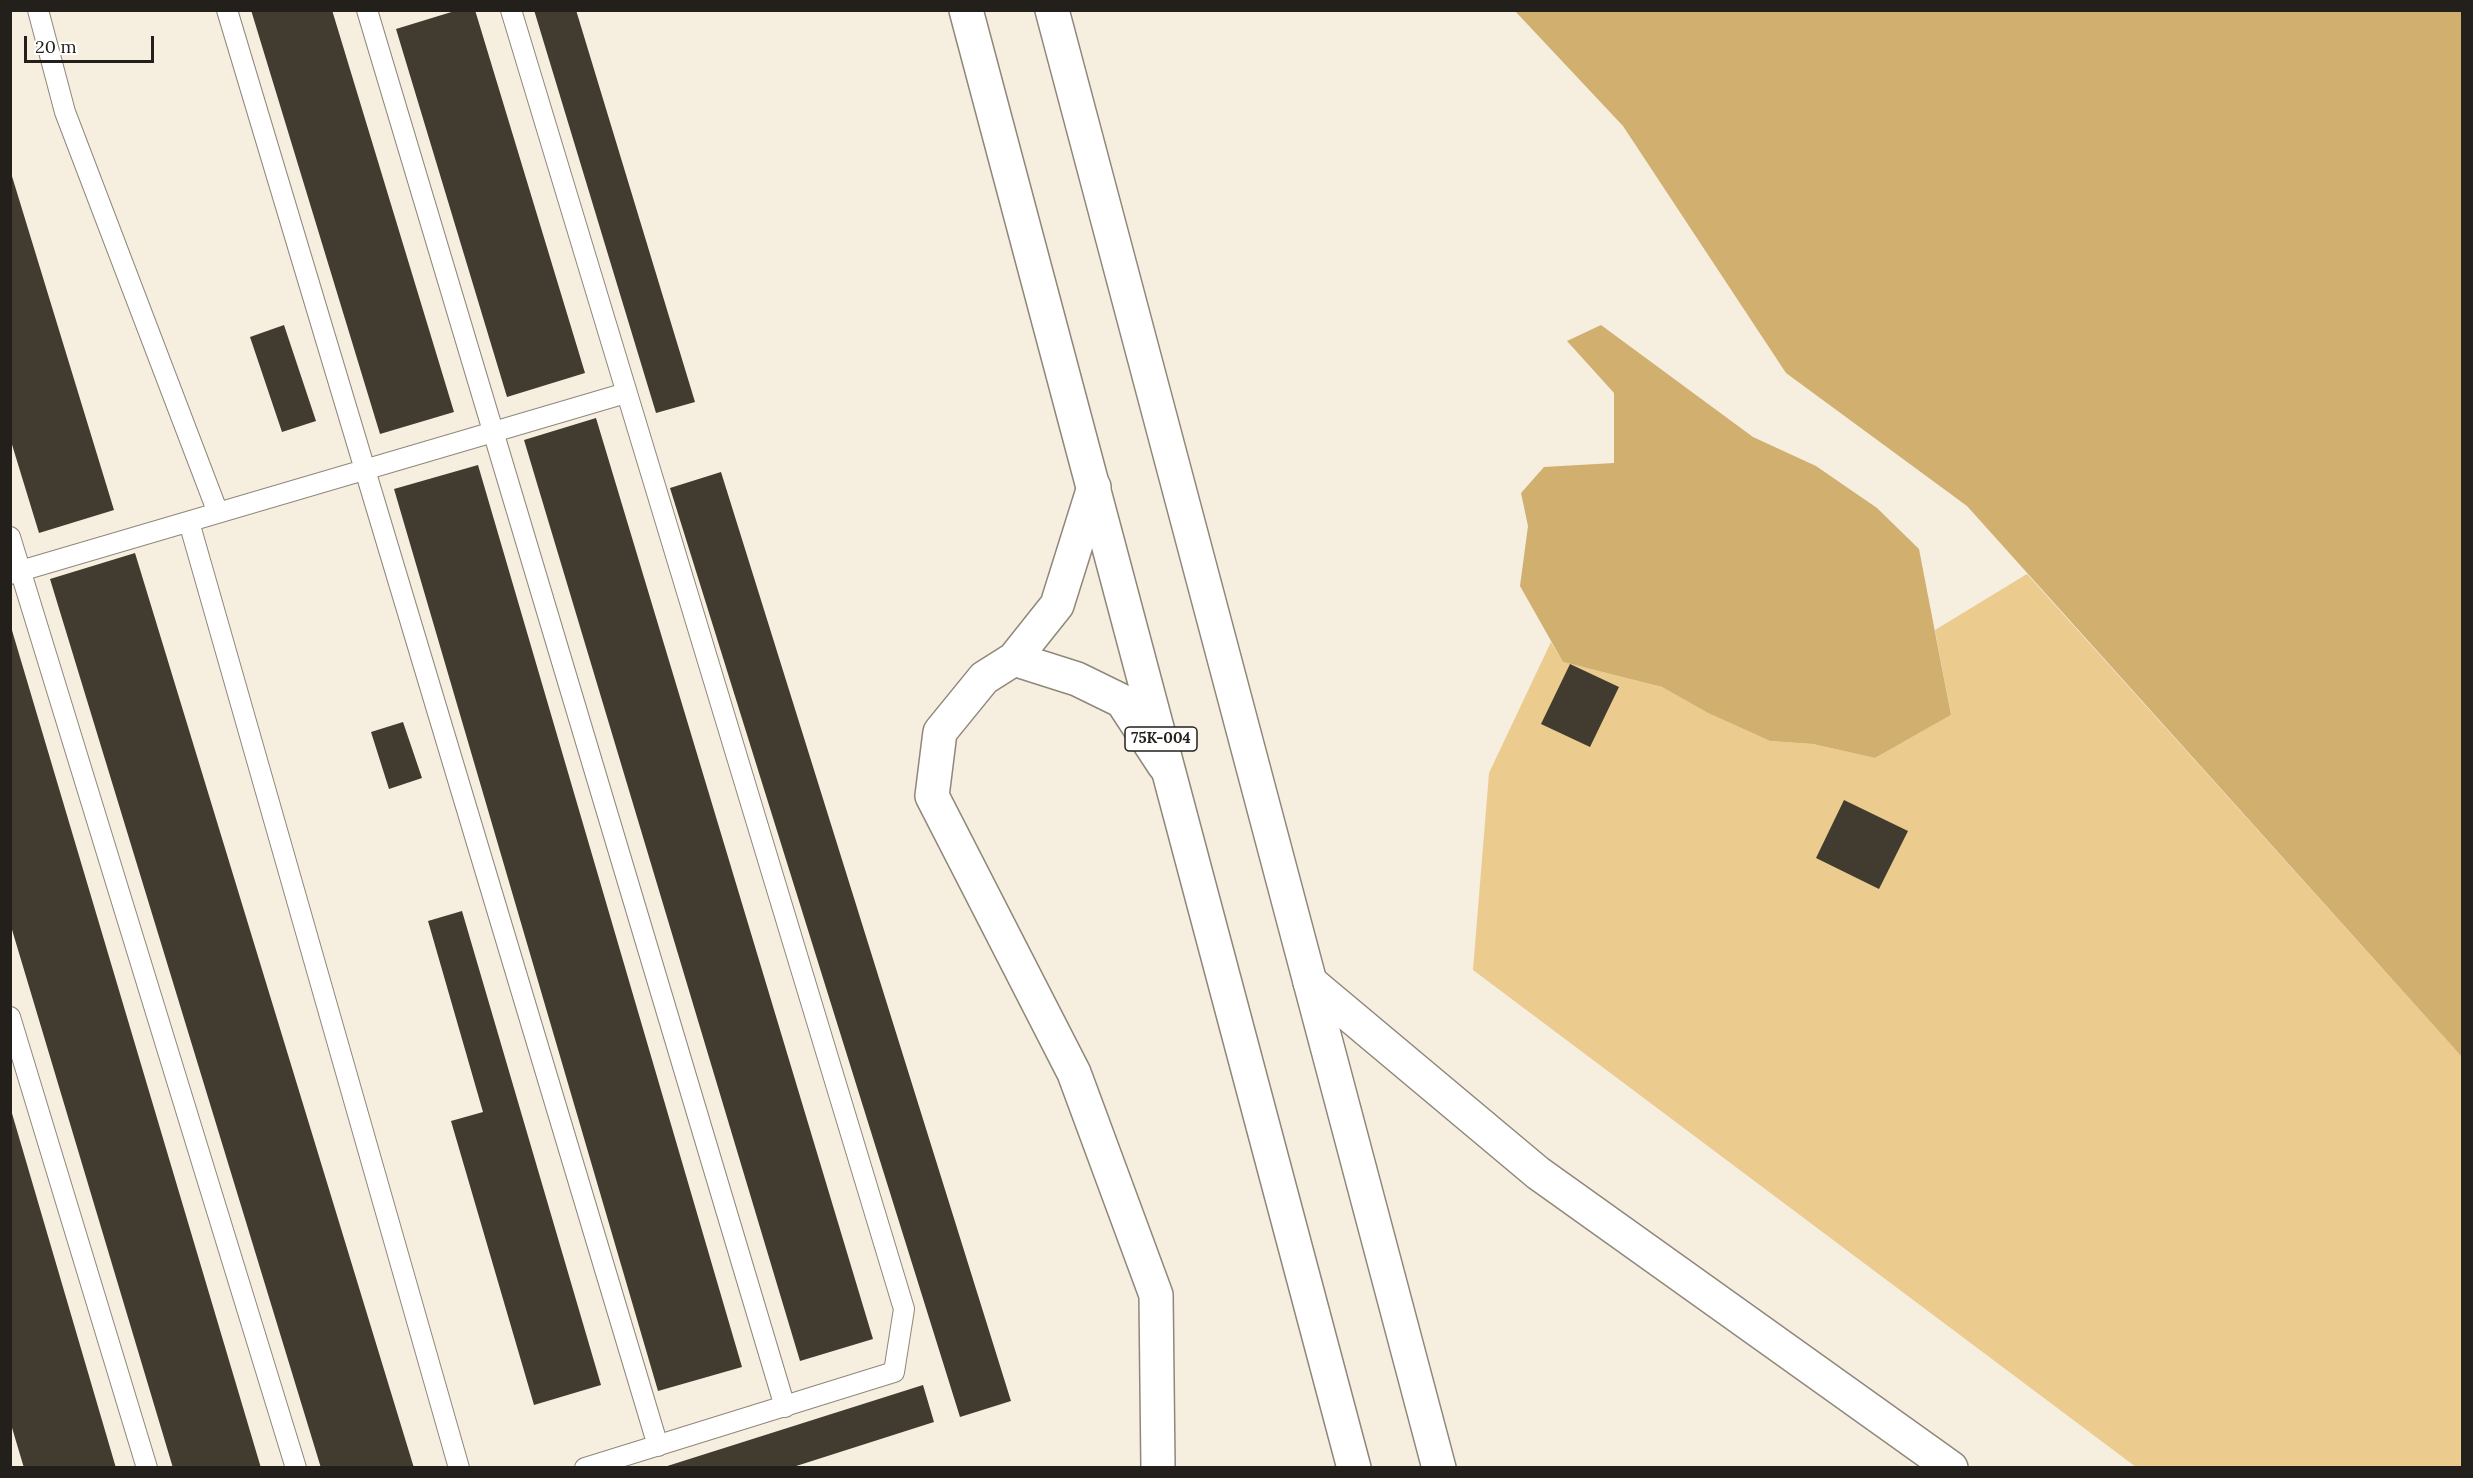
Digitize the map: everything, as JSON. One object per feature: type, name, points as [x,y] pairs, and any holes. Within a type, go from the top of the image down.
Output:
[{"type":"main road","name":"75К-004","points":[[966,10],[1354,1467]]},
{"type":"main road","points":[[1052,10],[1440,1467]]},
{"type":"main road","points":[[1094,487],[1057,605],[1014,659],[984,678],[940,732],[932,796],[1074,1073],[1156,1295],[1158,1467]]},
{"type":"main road","points":[[1014,659],[1077,678],[1122,701],[1171,776]]},
{"type":"main road","points":[[1310,982],[1538,1173],[1951,1467]]},
{"type":"lane","points":[[38,10],[65,112],[218,513]]},
{"type":"lane","points":[[227,10],[658,1446]]},
{"type":"lane","points":[[367,10],[785,1407]]},
{"type":"lane","points":[[511,10],[904,1309],[894,1372],[585,1467]]},
{"type":"lane","points":[[16,573],[626,393]]},
{"type":"lane","points":[[189,522],[459,1467]]},
{"type":"lane","points":[[10,537],[16,573],[296,1467]]},
{"type":"lane","points":[[10,1017],[147,1467]]},
{"type":"shaded area","points":[[1515,11],[2462,11],[2462,1057],[1967,506],[1786,373],[1623,126]]},
{"type":"shaded area","points":[[1601,325],[1753,437],[1816,466],[1877,508],[1919,549],[1951,715],[1875,758],[1813,744],[1770,741],[1708,713],[1662,687],[1563,662],[1520,586],[1528,526],[1521,493],[1544,467],[1614,463],[1614,393],[1567,341]]},
{"type":"shaded area","points":[[2027,574],[2462,1057],[2462,1467],[2136,1467],[1473,970],[1489,773],[1551,642],[1563,662],[1662,687],[1708,713],[1770,741],[1813,744],[1875,758],[1951,715],[1935,630]]},
{"type":"building","points":[[251,10],[332,10],[454,412],[380,434]]},
{"type":"building","points":[[458,10],[475,10],[585,373],[507,397],[396,29]]},
{"type":"building","points":[[534,10],[576,10],[695,402],[656,413]]},
{"type":"building","points":[[11,173],[114,510],[39,533],[10,438]]},
{"type":"building","points":[[284,325],[316,421],[282,432],[250,337]]},
{"type":"building","points":[[596,418],[873,1339],[800,1361],[524,440]]},
{"type":"building","points":[[478,465],[742,1367],[658,1391],[394,489]]},
{"type":"building","points":[[721,472],[1011,1401],[960,1417],[670,488]]},
{"type":"building","points":[[135,553],[414,1468],[321,1468],[50,579]]},
{"type":"building","points":[[11,627],[261,1468],[173,1468],[10,923]]},
{"type":"building","points":[[1570,664],[1619,687],[1590,747],[1541,724]]},
{"type":"building","points":[[403,722],[422,778],[389,789],[371,732]]},
{"type":"building","points":[[1844,800],[1908,831],[1879,889],[1816,858]]},
{"type":"building","points":[[462,911],[601,1385],[534,1405],[451,1121],[483,1112],[428,921]]},
{"type":"building","points":[[11,1110],[116,1468],[24,1468],[10,1421]]},
{"type":"building","points":[[923,1385],[934,1422],[790,1468],[661,1468]]}]
